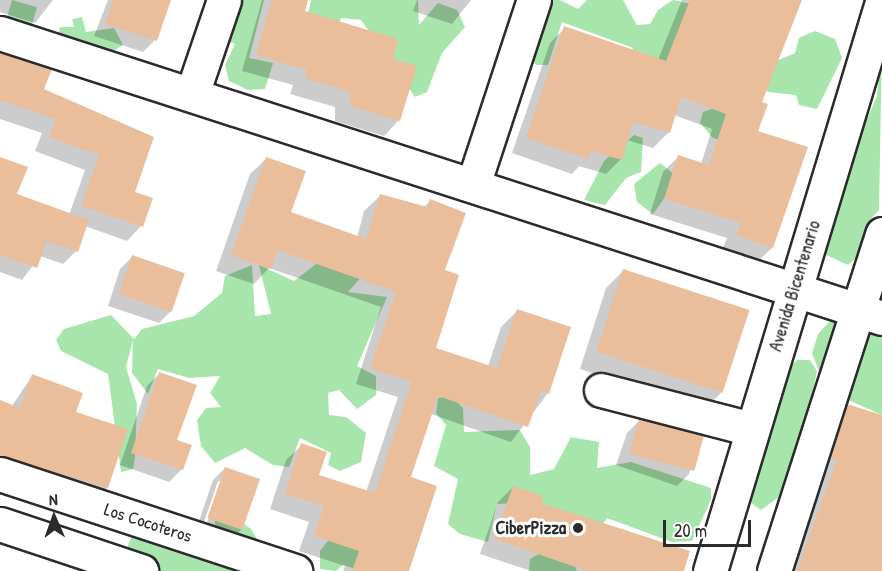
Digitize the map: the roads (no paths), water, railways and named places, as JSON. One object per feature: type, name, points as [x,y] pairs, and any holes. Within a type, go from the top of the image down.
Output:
[{"type":"street","points":[[192,94],[224,0]]},
{"type":"street","points":[[473,185],[534,0]]},
{"type":"street","name":"Avenida Bicentenario","points":[[710,571],[882,2]]},
{"type":"street","points":[[0,33],[870,314]]},
{"type":"street","points":[[774,571],[870,314],[882,234]]},
{"type":"street","points":[[601,390],[752,429]]},
{"type":"street","name":"Los Cocoteros","points":[[0,474],[295,571]]},
{"type":"street","points":[[0,524],[141,571]]},
{"type":"place","name":"CiberPizza","points":[[578,528]]}]
